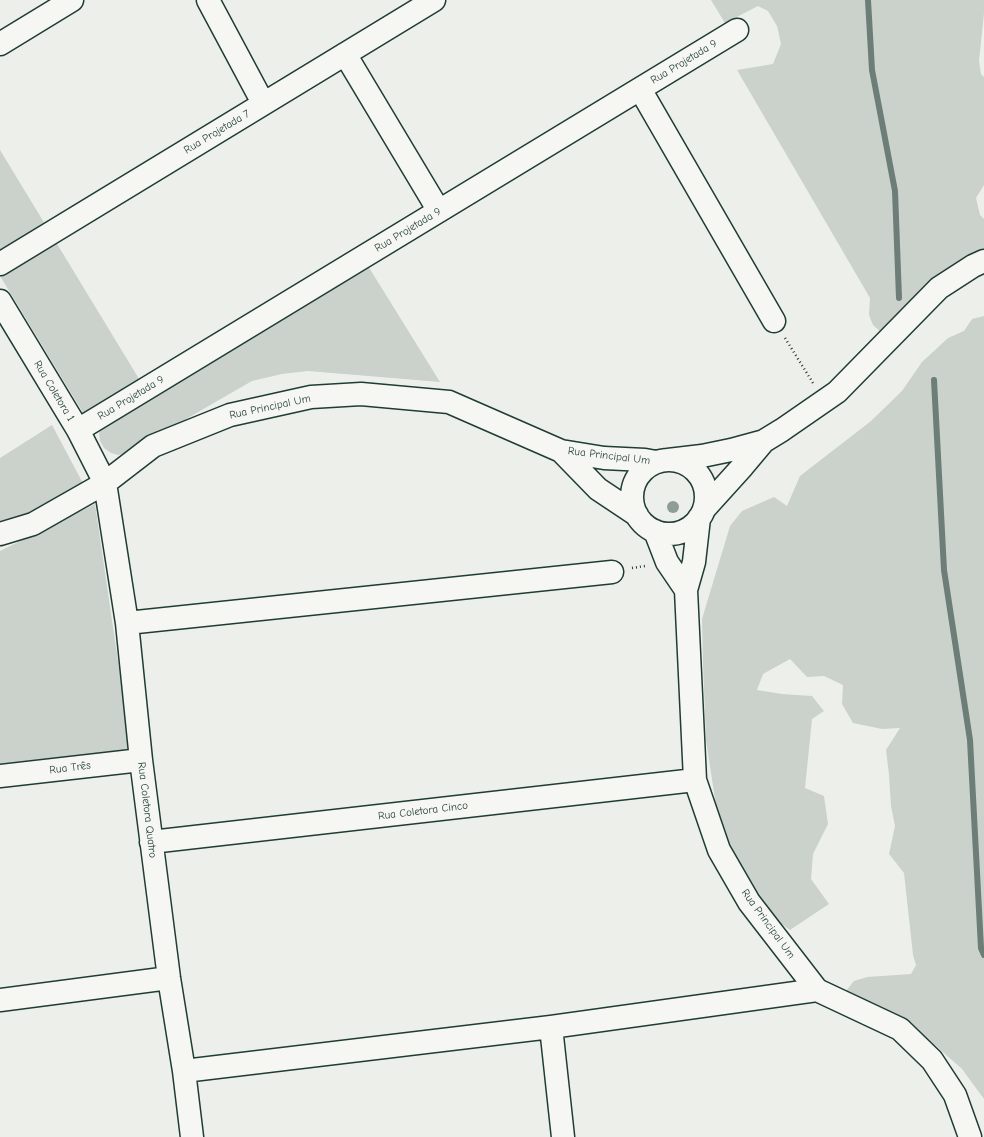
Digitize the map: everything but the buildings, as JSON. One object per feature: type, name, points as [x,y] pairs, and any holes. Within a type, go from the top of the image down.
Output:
[{"type":"street","points":[[0,44],[72,0]]},
{"type":"street","points":[[208,0],[263,103]]},
{"type":"street","name":"Rua Projetada 7","points":[[0,264],[434,0]]},
{"type":"street","name":"Rua Projetada 9","points":[[78,430],[737,30]]},
{"type":"street","points":[[344,54],[439,211]]},
{"type":"street","points":[[640,89],[774,321]]},
{"type":"street","points":[[702,513],[706,496],[704,484],[699,474],[690,466],[679,461],[662,461],[645,468],[637,478],[633,490],[633,503],[637,514],[644,524],[655,531],[667,534],[680,532],[691,527],[764,441],[837,392],[939,288],[973,266],[984,262]]},
{"type":"street","name":"Rua Coletora 1","points":[[0,301],[78,430],[105,483]]},
{"type":"street","name":"Rua Principal Um","points":[[0,534],[33,524],[105,483],[153,446],[230,415],[311,397],[361,394],[449,402],[561,451],[604,458],[662,461],[702,456],[764,441]]},
{"type":"street","name":"Rua Principal Um","points":[[561,451],[598,489],[637,514]]},
{"type":"street","name":"Rua Coletora Quatro","points":[[105,483],[127,623],[140,760],[192,1137]]},
{"type":"street","name":"Rua Principal Um","points":[[702,513],[694,562],[686,590],[695,780],[719,850],[749,902],[817,990],[900,1029],[932,1060],[955,1095],[970,1137]]},
{"type":"street","points":[[655,531],[667,562],[686,590]]},
{"type":"street","points":[[127,623],[612,572]]},
{"type":"street","name":"Rua Três","points":[[0,776],[140,760]]},
{"type":"street","name":"Rua Coletora Cinco","points":[[151,842],[695,780]]},
{"type":"street","points":[[0,1000],[169,978]]},
{"type":"street","points":[[184,1071],[551,1027],[817,990]]},
{"type":"street","points":[[551,1027],[563,1137]]},
{"type":"path","points":[[774,321],[824,401]]},
{"type":"path","points":[[612,572],[667,562]]},
{"type":"shaded area","points":[[711,0],[984,0],[979,61],[981,74],[984,77],[984,185],[976,198],[980,215],[984,219],[984,251],[882,333],[873,325],[869,315],[870,298],[737,70],[773,64],[781,44],[777,26],[768,11],[758,6],[725,23]]},
{"type":"shaded area","points":[[0,150],[147,392],[91,426],[0,276]]},
{"type":"shaded area","points":[[368,266],[440,382],[308,371],[282,374],[252,381],[127,453],[118,455],[111,453],[104,448],[100,441],[99,433],[103,427]]},
{"type":"shaded area","points":[[984,316],[984,1099],[962,1069],[935,1045],[903,1021],[846,991],[854,981],[867,977],[911,974],[916,965],[913,955],[904,873],[889,854],[895,826],[891,806],[886,750],[900,728],[882,729],[853,723],[842,704],[843,685],[824,676],[807,677],[790,659],[763,674],[757,690],[782,694],[812,696],[824,711],[812,719],[805,788],[824,796],[828,824],[813,854],[811,879],[829,904],[790,930],[773,918],[736,864],[719,825],[706,740],[702,619],[730,526],[742,511],[774,497],[787,506],[800,476],[871,421],[902,391],[922,362],[948,338],[964,331],[972,319]]},
{"type":"shaded area","points":[[52,425],[86,489],[0,530],[0,458]]},
{"type":"shaded area","points":[[95,504],[131,750],[0,766],[0,551]]},
{"type":"waterway","points":[[868,0],[872,70],[895,191],[899,298]]},
{"type":"waterway","points":[[934,380],[944,570],[970,740],[981,948],[984,955]]}]
